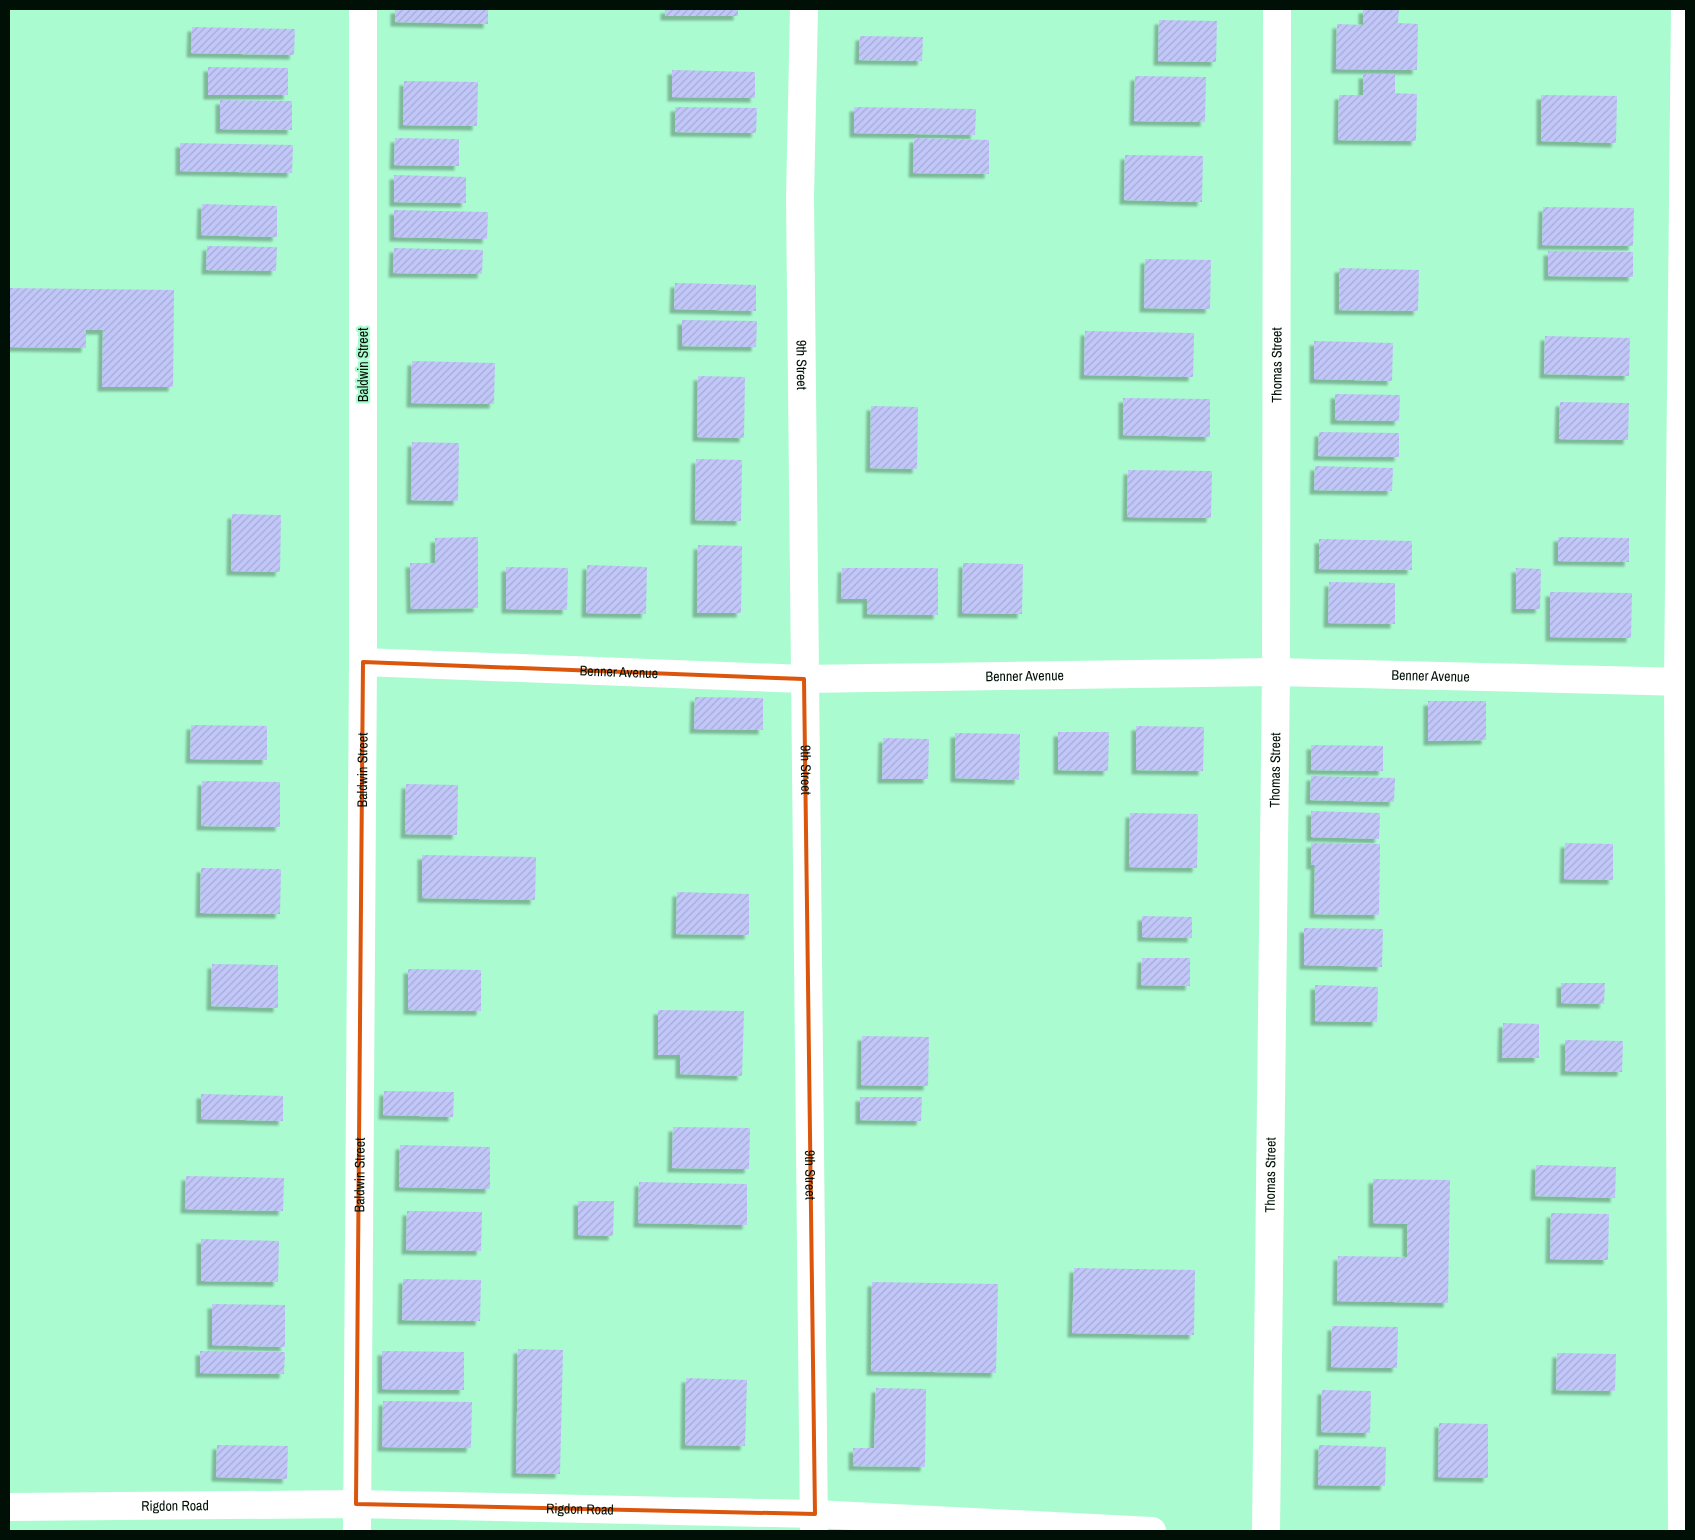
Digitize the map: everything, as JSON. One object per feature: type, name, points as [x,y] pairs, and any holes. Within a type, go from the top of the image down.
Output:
[{"type":"street","name":"Baldwin Street","points":[[357,1531],[363,662],[363,9]]},
{"type":"street","name":"9th Street","points":[[804,9],[800,198],[814,1522]]},
{"type":"street","name":"Thomas Street","points":[[1266,1531],[1276,672],[1277,9]]},
{"type":"street","points":[[1682,1531],[1682,682],[1685,9]]},
{"type":"street","name":"Benner Avenue","points":[[363,662],[804,679],[1276,672],[1682,682]]},
{"type":"street","name":"Rigdon Road","points":[[9,1507],[356,1504],[814,1522],[1152,1531]]},
{"type":"highlighted area","points":[[363,662],[804,679],[815,1514],[356,1504]]},
{"type":"building","points":[[395,9],[488,9],[488,24],[395,22]]},
{"type":"building","points":[[665,9],[738,9],[738,16],[665,16]]},
{"type":"building","points":[[1363,9],[1399,9],[1398,23],[1418,24],[1417,70],[1336,69],[1337,24],[1363,25]]},
{"type":"building","points":[[1159,20],[1217,21],[1216,62],[1158,61]]},
{"type":"building","points":[[192,27],[295,29],[294,55],[191,53]]},
{"type":"building","points":[[860,36],[923,37],[922,61],[859,60]]},
{"type":"building","points":[[208,67],[288,68],[288,95],[208,95]]},
{"type":"building","points":[[672,70],[755,72],[755,98],[672,97]]},
{"type":"building","points":[[1363,74],[1395,74],[1395,93],[1417,94],[1416,141],[1338,140],[1339,95],[1363,95]]},
{"type":"building","points":[[1135,76],[1206,77],[1205,122],[1134,121]]},
{"type":"building","points":[[404,81],[478,82],[477,126],[403,125]]},
{"type":"building","points":[[1541,95],[1617,96],[1616,143],[1541,141]]},
{"type":"building","points":[[220,100],[292,101],[292,130],[220,129]]},
{"type":"building","points":[[675,107],[757,108],[756,133],[675,132]]},
{"type":"building","points":[[854,107],[976,109],[975,135],[854,133]]},
{"type":"building","points":[[395,138],[459,139],[459,166],[394,165]]},
{"type":"building","points":[[914,138],[989,140],[989,174],[913,173]]},
{"type":"building","points":[[180,143],[293,145],[292,173],[180,171]]},
{"type":"building","points":[[1125,155],[1203,156],[1202,202],[1124,200]]},
{"type":"building","points":[[394,175],[466,177],[466,203],[394,202]]},
{"type":"building","points":[[202,204],[277,206],[277,237],[201,235]]},
{"type":"building","points":[[1543,207],[1634,208],[1633,246],[1542,245]]},
{"type":"building","points":[[394,210],[488,212],[487,239],[394,237]]},
{"type":"building","points":[[207,246],[277,247],[276,271],[206,270]]},
{"type":"building","points":[[394,248],[483,250],[482,274],[393,273]]},
{"type":"building","points":[[1548,251],[1633,252],[1633,277],[1548,276]]},
{"type":"building","points":[[1145,259],[1211,260],[1210,309],[1144,308]]},
{"type":"building","points":[[1339,268],[1419,270],[1418,311],[1339,310]]},
{"type":"building","points":[[675,283],[756,285],[756,311],[674,309]]},
{"type":"building","points":[[9,288],[174,290],[173,387],[102,387],[103,330],[86,330],[86,348],[9,347]]},
{"type":"building","points":[[682,320],[757,321],[756,347],[682,346]]},
{"type":"building","points":[[1085,331],[1194,333],[1193,377],[1084,375]]},
{"type":"building","points":[[1545,336],[1630,338],[1629,376],[1544,374]]},
{"type":"building","points":[[1314,341],[1393,343],[1392,381],[1314,379]]},
{"type":"building","points":[[412,361],[495,363],[494,404],[411,403]]},
{"type":"building","points":[[698,376],[745,377],[744,438],[697,437]]},
{"type":"building","points":[[1335,394],[1400,395],[1399,421],[1335,420]]},
{"type":"building","points":[[1123,398],[1210,399],[1210,437],[1123,435]]},
{"type":"building","points":[[1560,402],[1629,403],[1628,440],[1559,439]]},
{"type":"building","points":[[871,406],[918,407],[917,469],[870,468]]},
{"type":"building","points":[[1319,432],[1399,433],[1399,457],[1318,456]]},
{"type":"building","points":[[412,442],[459,443],[458,501],[411,500]]},
{"type":"building","points":[[696,459],[742,460],[741,521],[695,520]]},
{"type":"building","points":[[1315,466],[1393,468],[1392,491],[1314,490]]},
{"type":"building","points":[[1128,470],[1212,471],[1211,518],[1127,517]]},
{"type":"building","points":[[232,514],[281,515],[280,572],[231,571]]},
{"type":"building","points":[[478,537],[478,608],[411,609],[410,563],[435,563],[435,538]]},
{"type":"building","points":[[1558,537],[1629,538],[1629,562],[1558,561]]},
{"type":"building","points":[[1319,539],[1412,541],[1412,570],[1319,569]]},
{"type":"building","points":[[698,545],[742,546],[741,613],[697,613]]},
{"type":"building","points":[[963,563],[1023,564],[1022,614],[962,613]]},
{"type":"building","points":[[587,565],[647,567],[646,614],[586,613]]},
{"type":"building","points":[[506,567],[568,568],[567,610],[506,609]]},
{"type":"building","points":[[842,568],[938,568],[938,615],[867,614],[867,599],[841,599]]},
{"type":"building","points":[[1516,568],[1541,569],[1540,609],[1516,609]]},
{"type":"building","points":[[1329,582],[1395,583],[1395,624],[1328,623]]},
{"type":"building","points":[[1550,592],[1632,593],[1631,638],[1550,637]]},
{"type":"building","points":[[695,697],[763,698],[763,730],[694,729]]},
{"type":"building","points":[[1428,701],[1486,701],[1486,740],[1428,741]]},
{"type":"building","points":[[191,725],[267,726],[267,760],[190,759]]},
{"type":"building","points":[[1136,726],[1204,727],[1203,771],[1136,770]]},
{"type":"building","points":[[1058,732],[1109,732],[1108,771],[1058,770]]},
{"type":"building","points":[[955,733],[1020,734],[1019,780],[955,778]]},
{"type":"building","points":[[883,738],[929,739],[928,779],[882,779]]},
{"type":"building","points":[[1311,745],[1383,746],[1383,771],[1311,770]]},
{"type":"building","points":[[1311,776],[1395,778],[1394,802],[1310,800]]},
{"type":"building","points":[[202,781],[280,782],[280,827],[201,826]]},
{"type":"building","points":[[406,784],[458,785],[457,835],[405,834]]},
{"type":"building","points":[[1311,811],[1380,813],[1379,839],[1311,837]]},
{"type":"building","points":[[1130,813],[1198,814],[1197,868],[1129,867]]},
{"type":"building","points":[[1311,843],[1380,844],[1379,915],[1314,914],[1315,865],[1311,865]]},
{"type":"building","points":[[1565,843],[1613,844],[1613,880],[1564,879]]},
{"type":"building","points":[[422,855],[536,857],[535,900],[422,898]]},
{"type":"building","points":[[201,868],[281,869],[280,914],[200,913]]},
{"type":"building","points":[[677,892],[749,894],[749,935],[676,934]]},
{"type":"building","points":[[1142,916],[1192,917],[1192,938],[1142,937]]},
{"type":"building","points":[[1304,928],[1383,929],[1382,967],[1304,965]]},
{"type":"building","points":[[1142,958],[1190,958],[1190,986],[1141,985]]},
{"type":"building","points":[[212,964],[278,965],[278,1008],[211,1006]]},
{"type":"building","points":[[408,969],[481,970],[481,1011],[408,1010]]},
{"type":"building","points":[[1561,983],[1605,983],[1604,1004],[1561,1003]]},
{"type":"building","points":[[1315,985],[1378,987],[1377,1022],[1315,1021]]},
{"type":"building","points":[[658,1010],[744,1011],[742,1076],[680,1074],[680,1055],[658,1055]]},
{"type":"building","points":[[1503,1023],[1539,1024],[1539,1058],[1502,1058]]},
{"type":"building","points":[[862,1036],[929,1037],[928,1086],[861,1085]]},
{"type":"building","points":[[1565,1040],[1623,1041],[1622,1072],[1565,1071]]},
{"type":"building","points":[[384,1091],[454,1092],[453,1117],[383,1115]]},
{"type":"building","points":[[201,1094],[283,1096],[283,1121],[201,1119]]},
{"type":"building","points":[[860,1097],[922,1097],[921,1121],[860,1120]]},
{"type":"building","points":[[673,1127],[750,1128],[749,1169],[672,1168]]},
{"type":"building","points":[[400,1145],[490,1147],[490,1189],[399,1187]]},
{"type":"building","points":[[1536,1165],[1616,1167],[1615,1198],[1535,1196]]},
{"type":"building","points":[[186,1176],[284,1178],[283,1211],[185,1209]]},
{"type":"building","points":[[1373,1179],[1450,1180],[1448,1303],[1337,1301],[1338,1256],[1407,1257],[1407,1224],[1373,1223]]},
{"type":"building","points":[[639,1182],[747,1184],[747,1225],[638,1223]]},
{"type":"building","points":[[578,1201],[614,1201],[613,1236],[578,1235]]},
{"type":"building","points":[[407,1211],[482,1212],[481,1251],[406,1250]]},
{"type":"building","points":[[1551,1213],[1609,1214],[1608,1260],[1550,1259]]},
{"type":"building","points":[[201,1239],[279,1241],[278,1282],[201,1281]]},
{"type":"building","points":[[1074,1268],[1195,1270],[1194,1335],[1072,1333]]},
{"type":"building","points":[[403,1279],[481,1280],[480,1321],[402,1320]]},
{"type":"building","points":[[872,1282],[998,1284],[996,1373],[871,1371]]},
{"type":"building","points":[[212,1304],[285,1305],[285,1347],[212,1345]]},
{"type":"building","points":[[1332,1326],[1398,1327],[1397,1368],[1331,1367]]},
{"type":"building","points":[[518,1349],[563,1350],[560,1474],[516,1473]]},
{"type":"building","points":[[200,1351],[285,1352],[284,1374],[200,1373]]},
{"type":"building","points":[[382,1351],[464,1352],[464,1390],[382,1389]]},
{"type":"building","points":[[1557,1353],[1616,1354],[1615,1391],[1556,1390]]},
{"type":"building","points":[[686,1378],[747,1380],[745,1446],[685,1445]]},
{"type":"building","points":[[876,1388],[926,1389],[925,1467],[853,1466],[853,1448],[874,1448]]},
{"type":"building","points":[[1322,1390],[1371,1391],[1370,1433],[1321,1432]]},
{"type":"building","points":[[383,1401],[472,1402],[471,1448],[382,1447]]},
{"type":"building","points":[[1439,1423],[1488,1424],[1488,1478],[1438,1477]]},
{"type":"building","points":[[217,1445],[288,1446],[287,1479],[216,1477]]},
{"type":"building","points":[[1319,1445],[1386,1447],[1385,1486],[1318,1485]]}]
